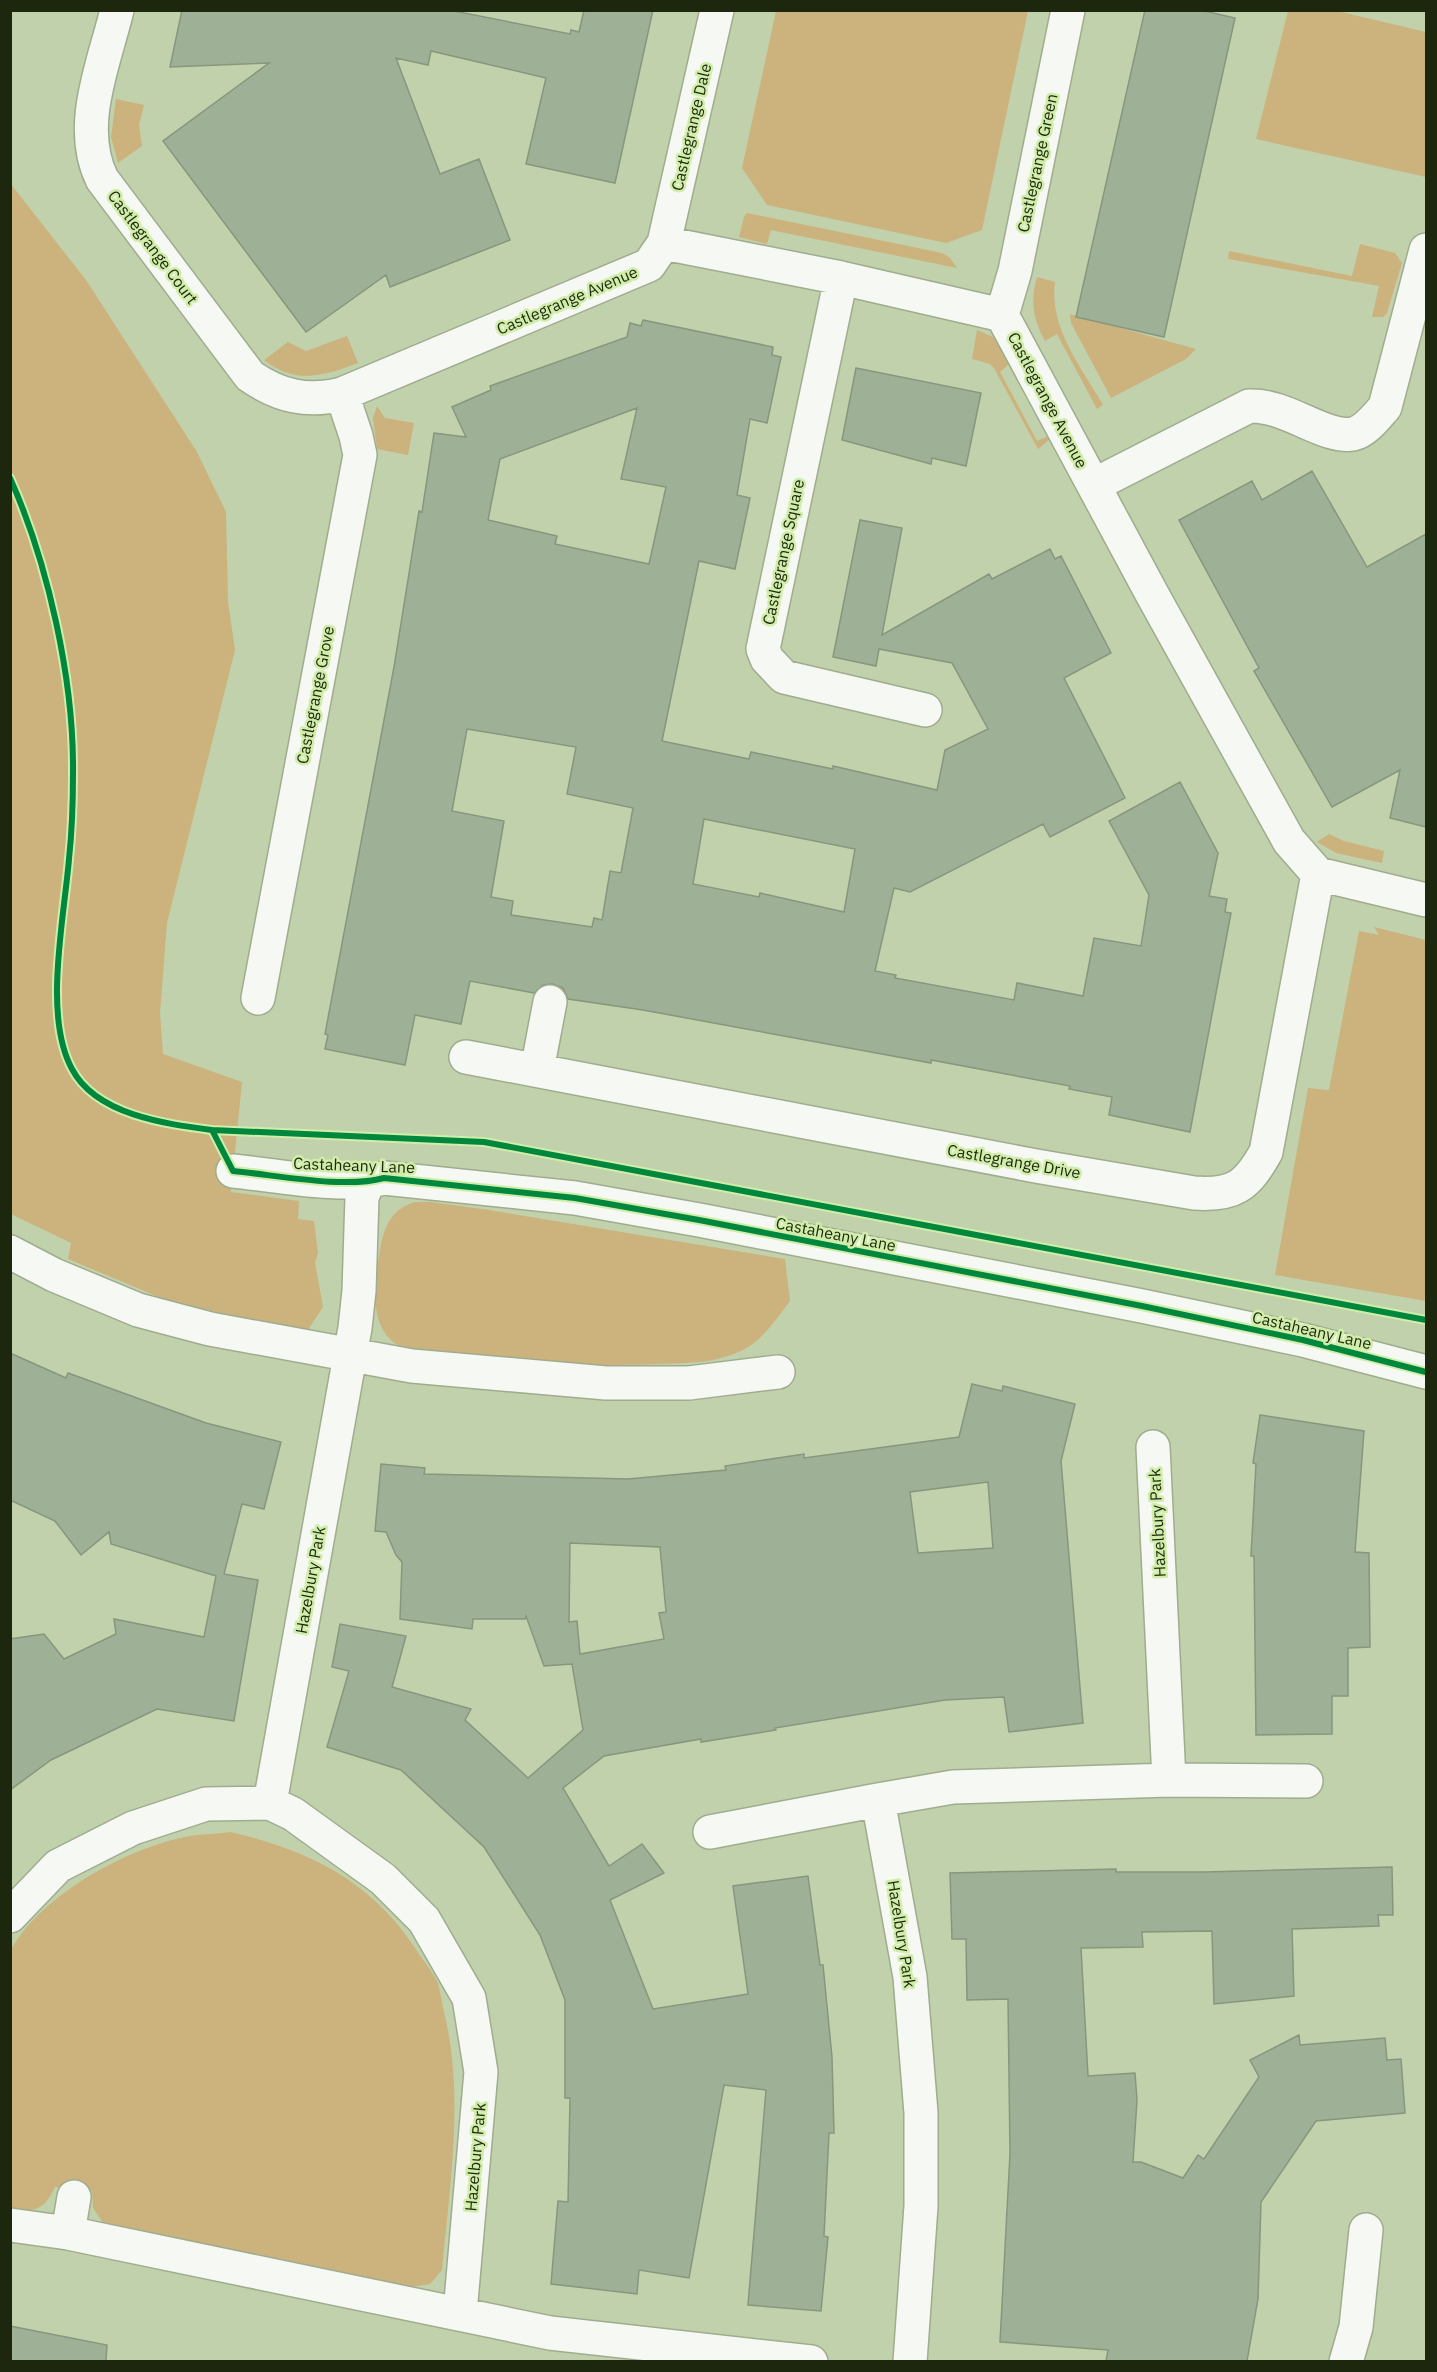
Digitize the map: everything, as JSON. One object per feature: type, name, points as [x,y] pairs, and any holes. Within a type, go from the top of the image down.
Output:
[{"type":"street","name":"Castlegrange Court","points":[[117,10],[91,126],[91,145],[102,179],[250,376],[278,392],[296,398],[324,398],[342,394]]},
{"type":"street","name":"Castlegrange Dale","points":[[664,243],[717,10]]},
{"type":"street","name":"Castlegrange Green","points":[[1002,315],[1015,272],[1068,10]]},
{"type":"street","name":"Castlegrange Avenue","points":[[342,394],[632,274],[649,265],[664,243],[841,278],[1002,315],[1281,828],[1318,874]]},
{"type":"street","points":[[1094,485],[1249,406],[1265,405],[1330,430],[1353,434],[1372,422],[1385,407],[1426,250]]},
{"type":"street","name":"Castlegrange Square","points":[[841,278],[764,649],[767,659],[784,677],[925,710]]},
{"type":"street","name":"Castlegrange Grove","points":[[258,998],[360,455],[357,436],[342,394]]},
{"type":"street","points":[[1318,874],[1426,900]]},
{"type":"street","name":"Castlegrange Drive","points":[[466,1056],[1036,1166],[1194,1193],[1220,1195],[1245,1183],[1266,1152],[1318,874]]},
{"type":"street","points":[[537,1070],[550,1002]]},
{"type":"street","name":"Castaheany Lane","points":[[233,1170],[368,1182],[384,1178],[575,1198],[1165,1311],[1303,1340],[1426,1372]]},
{"type":"street","name":"Hazelbury Park","points":[[270,1803],[350,1356],[360,1292],[362,1197],[368,1182]]},
{"type":"street","points":[[10,1252],[54,1275],[138,1310],[210,1329],[412,1366],[606,1383],[689,1383],[778,1372]]},
{"type":"street","name":"Hazelbury Park","points":[[1153,1447],[1169,1780]]},
{"type":"street","points":[[710,1832],[953,1787],[1169,1780],[1306,1781]]},
{"type":"street","name":"Hazelbury Park","points":[[878,1800],[910,1977],[921,2113],[921,2206],[910,2361]]},
{"type":"street","name":"Hazelbury Park","points":[[10,1916],[58,1866],[133,1828],[206,1804],[270,1803],[293,1814],[384,1879],[424,1920],[469,1998],[482,2072],[460,2313]]},
{"type":"street","points":[[68,2233],[74,2197]]},
{"type":"street","points":[[10,2224],[68,2233],[550,2333],[811,2361]]},
{"type":"street","points":[[1346,2361],[1356,2327],[1366,2230]]},
{"type":"shaded area","points":[[776,11],[1028,11],[982,230],[946,243],[767,205],[742,168]]},
{"type":"shaded area","points":[[1288,11],[1337,11],[1426,32],[1426,177],[1256,139]]},
{"type":"shaded area","points":[[116,99],[144,105],[139,125],[142,146],[118,163],[111,137]]},
{"type":"shaded area","points":[[10,183],[86,280],[197,452],[226,512],[228,601],[235,650],[167,923],[160,1013],[163,1054],[242,1082],[231,1192],[299,1201],[298,1219],[314,1221],[318,1253],[315,1262],[323,1307],[306,1333],[185,1308],[68,1259],[71,1243],[11,1214]]},
{"type":"shaded area","points":[[747,213],[942,253],[950,258],[957,268],[771,230],[767,244],[739,237]]},
{"type":"shaded area","points":[[1360,244],[1395,253],[1402,263],[1387,313],[1383,317],[1372,317],[1379,286],[1228,259],[1229,251],[1352,276]]},
{"type":"shaded area","points":[[1037,277],[1055,282],[1054,299],[1062,331],[1068,346],[1103,405],[1097,409],[1057,334],[1045,341],[1041,333],[1035,317],[1033,302]]},
{"type":"shaded area","points":[[1070,314],[1196,349],[1186,359],[1111,398],[1071,323]]},
{"type":"shaded area","points":[[977,330],[995,338],[1011,362],[1000,372],[1037,441],[1048,436],[1049,440],[1038,449],[994,368],[990,364],[972,359]]},
{"type":"shaded area","points":[[347,336],[358,363],[333,372],[310,376],[287,373],[264,360],[288,342],[306,351]]},
{"type":"shaded area","points":[[377,406],[385,418],[414,423],[408,455],[377,449],[373,418]]},
{"type":"shaded area","points":[[1329,834],[1344,841],[1384,851],[1382,863],[1336,853],[1317,842]]},
{"type":"shaded area","points":[[1374,927],[1426,940],[1426,1301],[1275,1275],[1308,1088],[1329,1090],[1359,931],[1379,935]]},
{"type":"shaded area","points":[[415,1202],[489,1210],[785,1259],[790,1301],[757,1341],[735,1354],[708,1361],[595,1365],[544,1364],[493,1362],[413,1350],[392,1341],[384,1332],[376,1310],[375,1285],[380,1250],[390,1220],[400,1209]]},
{"type":"shaded area","points":[[231,1832],[287,1849],[337,1872],[380,1906],[399,1927],[437,1981],[450,2040],[454,2138],[442,2270],[430,2284],[406,2288],[104,2224],[93,2208],[92,2191],[55,2187],[47,2201],[38,2208],[11,2210],[11,1950],[25,1930],[64,1893],[88,1876],[114,1862],[166,1842],[190,1836]]},
{"type":"building","points":[[182,10],[449,10],[570,34],[571,30],[579,32],[584,10],[653,10],[615,183],[526,164],[546,78],[431,51],[428,65],[396,58],[440,174],[479,159],[510,240],[390,287],[386,275],[306,332],[163,141],[269,63],[170,67]]},
{"type":"building","points":[[1145,10],[1200,10],[1235,18],[1164,337],[1076,317]]},
{"type":"building","points":[[643,320],[773,347],[772,355],[781,357],[767,423],[750,419],[737,495],[750,498],[735,569],[699,561],[662,741],[749,759],[751,752],[833,769],[833,766],[937,790],[945,750],[988,729],[952,663],[879,649],[876,666],[833,657],[860,520],[902,528],[882,635],[989,574],[992,579],[1050,549],[1055,559],[1061,556],[1111,653],[1064,678],[1125,798],[1050,837],[1043,824],[910,892],[894,888],[875,971],[896,975],[895,978],[1014,1000],[1017,983],[1083,996],[1094,938],[1141,946],[1149,895],[1109,821],[1180,782],[1218,853],[1209,896],[1227,899],[1225,912],[1231,913],[1190,1132],[1109,1115],[1112,1097],[1069,1089],[1070,1086],[643,1010],[568,999],[563,988],[553,984],[543,985],[534,993],[470,981],[461,1024],[415,1015],[405,1065],[325,1049],[328,1035],[325,1034],[394,667],[434,433],[466,437],[452,407],[491,390],[490,386],[627,337],[630,323],[641,326]],"holes":[[[637,408],[621,479],[666,487],[649,564],[555,544],[557,536],[488,520],[500,459]],[[467,729],[576,747],[567,794],[633,808],[621,873],[610,871],[602,920],[594,918],[592,927],[511,915],[513,901],[491,897],[504,821],[452,811]],[[704,819],[855,849],[844,912],[760,893],[759,897],[693,884]]]},
{"type":"building","points":[[856,368],[981,393],[966,466],[932,458],[931,464],[842,440]]},
{"type":"building","points":[[1312,471],[1367,567],[1426,534],[1426,827],[1390,818],[1400,770],[1332,807],[1254,671],[1259,668],[1179,520],[1252,481],[1262,500]]},
{"type":"building","points":[[10,1353],[66,1378],[68,1373],[206,1423],[281,1442],[264,1509],[242,1504],[224,1574],[258,1580],[234,1721],[157,1709],[51,1760],[10,1790],[10,1639],[44,1634],[64,1659],[116,1634],[114,1619],[204,1637],[216,1576],[111,1544],[109,1532],[81,1555],[55,1521],[10,1500]]},
{"type":"building","points":[[972,1384],[1002,1391],[1003,1386],[1075,1404],[1061,1461],[1083,1723],[1009,1732],[1004,1697],[945,1700],[775,1728],[776,1730],[701,1742],[701,1739],[604,1756],[563,1788],[609,1866],[642,1844],[664,1873],[610,1900],[653,2009],[748,1994],[733,1886],[808,1876],[820,1965],[823,1965],[832,2057],[834,2133],[829,2133],[824,2236],[828,2237],[821,2311],[748,2305],[766,2090],[724,2085],[689,2278],[639,2270],[637,2294],[551,2284],[558,2201],[568,2202],[570,2098],[565,2098],[565,2000],[540,1935],[484,1847],[401,1770],[327,1747],[349,1671],[332,1667],[340,1624],[406,1636],[392,1687],[471,1709],[465,1720],[528,1778],[583,1730],[572,1664],[544,1666],[526,1616],[525,1619],[473,1619],[472,1629],[400,1619],[402,1562],[396,1555],[386,1532],[375,1531],[381,1464],[425,1468],[424,1474],[628,1479],[726,1470],[725,1466],[804,1454],[804,1458],[959,1437]],"holes":[[[988,1482],[993,1548],[918,1553],[910,1492]],[[570,1543],[660,1547],[666,1612],[659,1613],[664,1639],[580,1654],[577,1621],[569,1622]]]},
{"type":"building","points":[[1260,1415],[1364,1431],[1355,1552],[1369,1553],[1370,1647],[1348,1648],[1348,1696],[1332,1696],[1332,1734],[1256,1735],[1254,1556],[1251,1556],[1256,1464],[1253,1463]]},
{"type":"building","points":[[1392,1867],[1393,1915],[1378,1915],[1379,1926],[1292,1929],[1294,1996],[1214,2004],[1212,1931],[1142,1932],[1143,1947],[1081,1948],[1088,2076],[1135,2073],[1137,2100],[1133,2162],[1141,2162],[1183,2178],[1198,2155],[1204,2159],[1259,2077],[1250,2060],[1299,2035],[1300,2045],[1385,2038],[1387,2060],[1401,2059],[1405,2113],[1316,2121],[1261,2202],[1258,2299],[1247,2361],[1106,2361],[1108,2350],[1000,2342],[1010,2154],[1008,1999],[967,2000],[966,1939],[952,1939],[950,1873],[1116,1869],[1116,1872],[1204,1872]]},
{"type":"building","points":[[10,2326],[107,2345],[106,2361],[10,2361]]},
{"type":"cycle path","points":[[10,478],[24,511],[47,584],[64,661],[69,700],[73,806],[58,967],[59,1022],[63,1047],[72,1069],[83,1085],[98,1097],[115,1107],[154,1120],[212,1130],[233,1171],[330,1182],[368,1181],[384,1178],[575,1198],[1142,1306],[1303,1340],[1426,1372]]},
{"type":"cycle path","points":[[212,1130],[484,1142],[1426,1320]]}]
